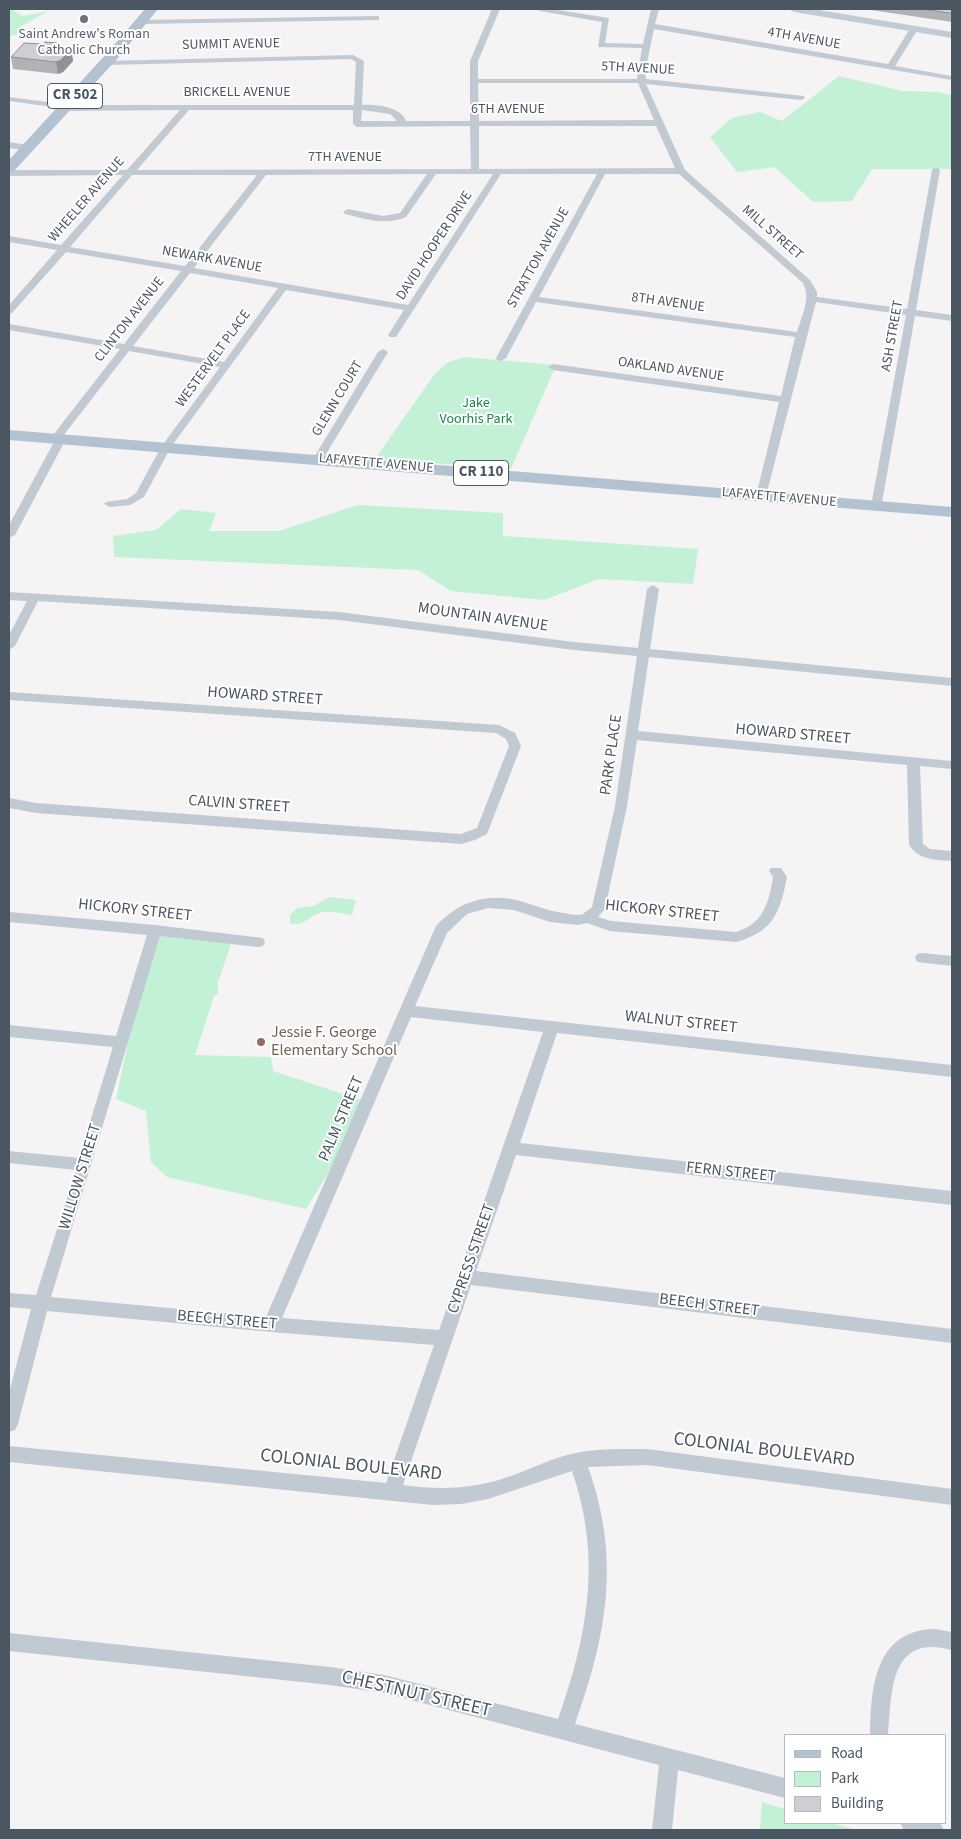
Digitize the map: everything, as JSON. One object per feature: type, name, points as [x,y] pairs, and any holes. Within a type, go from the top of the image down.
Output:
[{"type":"main road","name":"CR 502","points":[[9,168],[106,63],[152,9]]},
{"type":"main road","points":[[794,9],[952,35]]},
{"type":"main road","name":"LAFAYETTE AVENUE","points":[[9,435],[952,512]]},
{"type":"street","points":[[256,20],[260,9]]},
{"type":"street","points":[[475,171],[474,61],[496,9]]},
{"type":"street","points":[[540,9],[606,20],[601,45],[647,46]]},
{"type":"street","name":"MILL STREET","points":[[655,9],[641,72],[642,81],[681,171],[807,282],[812,292],[812,300]]},
{"type":"street","points":[[141,22],[376,18]]},
{"type":"street","name":"4TH AVENUE","points":[[651,26],[952,78]]},
{"type":"street","points":[[890,67],[914,29]]},
{"type":"street","name":"SUMMIT AVENUE","points":[[106,63],[348,56],[360,61],[358,106]]},
{"type":"street","name":"5TH AVENUE","points":[[474,81],[642,81],[800,98]]},
{"type":"street","name":"BRICKELL AVENUE","points":[[9,99],[65,107],[358,106],[379,108],[393,112],[401,118],[402,124]]},
{"type":"street","name":"6TH AVENUE","points":[[358,106],[357,124],[659,123]]},
{"type":"street","name":"WHEELER AVENUE","points":[[9,311],[187,107]]},
{"type":"street","points":[[9,145],[28,148]]},
{"type":"street","name":"ASH STREET","points":[[877,506],[936,170]]},
{"type":"street","points":[[348,212],[387,219],[398,218],[403,215],[434,171]]},
{"type":"street","name":"DAVID HOOPER DRIVE","points":[[393,335],[499,171]]},
{"type":"street","name":"7TH AVENUE","points":[[9,173],[681,171]]},
{"type":"street","name":"CLINTON AVENUE","points":[[9,535],[58,439],[127,347],[264,172]]},
{"type":"street","name":"STRATTON AVENUE","points":[[501,358],[602,172]]},
{"type":"street","name":"NEWARK AVENUE","points":[[9,239],[410,308]]},
{"type":"street","name":"WESTERVELT PLACE","points":[[110,504],[130,502],[140,495],[166,447],[284,286]]},
{"type":"street","name":"8TH AVENUE","points":[[532,298],[801,335]]},
{"type":"street","points":[[761,496],[801,335],[812,300],[952,318]]},
{"type":"street","points":[[9,327],[226,365]]},
{"type":"street","name":"GLENN COURT","points":[[318,460],[383,352]]},
{"type":"street","name":"OAKLAND AVENUE","points":[[553,367],[785,400]]},
{"type":"street","name":"PARK PLACE","points":[[586,918],[598,909],[621,806],[653,589]]},
{"type":"street","name":"MOUNTAIN AVENUE","points":[[9,596],[366,619],[523,640],[643,653],[952,682]]},
{"type":"street","points":[[9,646],[34,598]]},
{"type":"street","name":"HOWARD STREET","points":[[9,696],[499,729],[506,732],[514,741],[515,746],[482,831],[467,838]]},
{"type":"street","name":"HOWARD STREET","points":[[632,736],[952,766]]},
{"type":"street","points":[[913,762],[916,845],[919,850],[926,854],[952,856]]},
{"type":"street","name":"CALVIN STREET","points":[[9,804],[66,810],[467,838]]},
{"type":"street","name":"HICKORY STREET","points":[[497,903],[515,905],[550,917],[578,920],[586,918],[610,926],[724,936],[747,935],[764,925],[769,918],[780,877],[776,870]]},
{"type":"street","name":"PALM STREET","points":[[271,1325],[444,925],[463,910],[474,906],[497,903]]},
{"type":"street","name":"HICKORY STREET","points":[[9,917],[155,930],[258,942]]},
{"type":"street","name":"WILLOW STREET","points":[[9,1424],[42,1304],[86,1165],[155,930]]},
{"type":"street","points":[[922,958],[952,961]]},
{"type":"street","name":"WALNUT STREET","points":[[407,1011],[952,1071]]},
{"type":"street","name":"CYPRESS STREET","points":[[392,1492],[552,1027]]},
{"type":"street","points":[[9,1031],[122,1042]]},
{"type":"street","name":"FERN STREET","points":[[510,1148],[952,1198]]},
{"type":"street","points":[[9,1157],[86,1165]]},
{"type":"street","name":"BEECH STREET","points":[[466,1277],[952,1336]]},
{"type":"street","name":"BEECH STREET","points":[[9,1300],[271,1325],[445,1338]]},
{"type":"street","name":"COLONIAL BOULEVARD","points":[[9,1454],[392,1492],[421,1497],[477,1494],[502,1487],[550,1468],[577,1461],[617,1457],[647,1457],[952,1497]]},
{"type":"street","points":[[563,1731],[578,1693],[589,1654],[596,1616],[600,1572],[599,1538],[594,1508],[577,1461]]},
{"type":"street","points":[[879,1734],[884,1678],[889,1663],[898,1651],[911,1642],[926,1638],[942,1638],[952,1641]]},
{"type":"street","name":"CHESTNUT STREET","points":[[9,1642],[330,1676],[384,1684],[784,1788]]},
{"type":"street","points":[[662,1830],[669,1758]]},
{"type":"street","points":[[913,1824],[934,1830]]},
{"type":"green space","points":[[13,10],[22,16],[48,11],[20,27],[25,33],[9,36],[9,11]]},
{"type":"green space","points":[[839,76],[903,91],[936,92],[952,95],[952,169],[872,169],[852,201],[813,202],[775,167],[737,172],[710,137],[732,118],[760,112],[782,121]]},
{"type":"green space","name":"Jake Voorhis Park","points":[[464,357],[556,365],[511,469],[375,459],[434,375],[447,363]]},
{"type":"green space","points":[[358,505],[503,513],[503,536],[698,549],[693,584],[599,579],[544,600],[451,591],[418,570],[114,557],[113,536],[156,530],[181,509],[216,513],[209,531],[279,531]]},
{"type":"green space","points":[[330,897],[356,900],[352,915],[324,912],[300,924],[290,923],[290,915],[297,908],[313,906]]},
{"type":"green space","points":[[156,933],[234,936],[218,982],[218,994],[214,996],[195,1055],[271,1057],[273,1071],[371,1103],[306,1209],[167,1177],[151,1162],[146,1111],[116,1099],[139,991]]},
{"type":"green space","points":[[762,1802],[784,1809],[784,1824],[835,1824],[856,1830],[760,1830]]},
{"type":"building","points":[[922,9],[952,9],[952,13]]},
{"type":"building","points":[[45,42],[57,43],[55,46],[59,48],[71,49],[61,60],[56,62],[11,57],[24,43],[43,44]]},
{"type":"place","name":"Saint Andrew's Roman Catholic Church","points":[[84,19]]},
{"type":"place","name":"Jessie F. George Elementary School","points":[[261,1042]]}]
